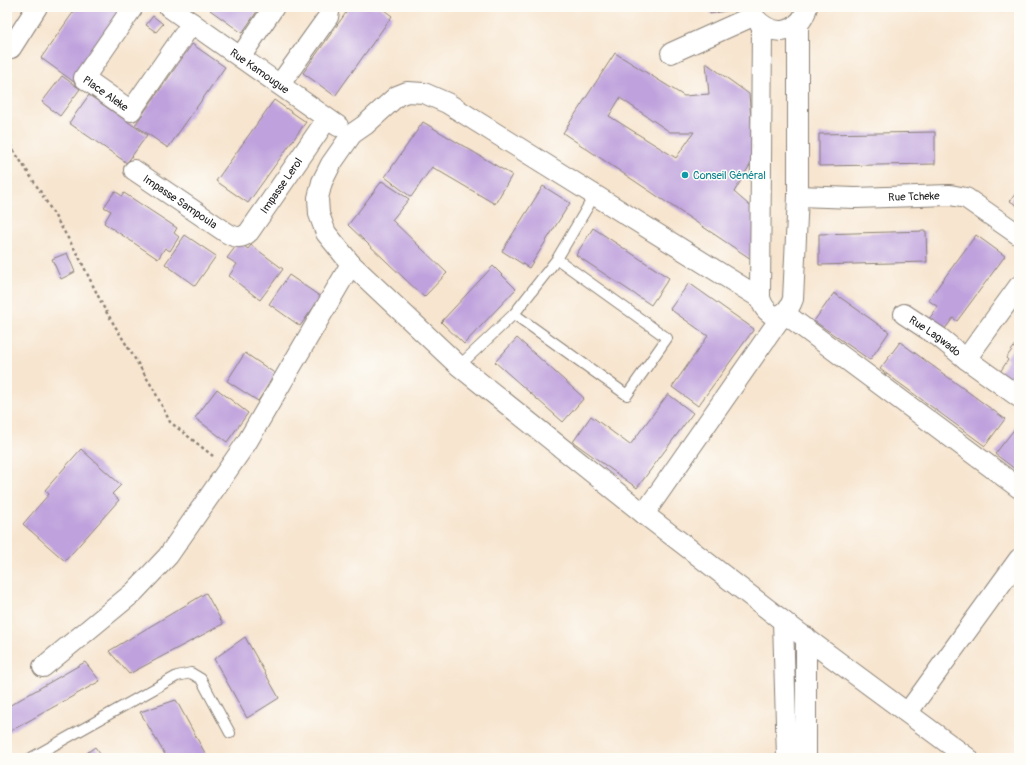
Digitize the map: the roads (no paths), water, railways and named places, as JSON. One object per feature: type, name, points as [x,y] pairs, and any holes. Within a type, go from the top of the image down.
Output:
[{"type":"street","points":[[11,48],[37,7]]},
{"type":"street","name":"Place Aleke","points":[[133,7],[84,78],[131,111],[192,23]]},
{"type":"street","name":"Rue Kamougue","points":[[169,7],[241,56],[327,119],[352,134]]},
{"type":"street","points":[[241,56],[274,7]]},
{"type":"street","points":[[280,84],[328,17],[330,7]]},
{"type":"street","points":[[755,16],[771,30],[781,31],[790,29],[803,15]]},
{"type":"street","points":[[644,514],[784,313],[790,308],[793,299],[798,196],[803,15]]},
{"type":"street","points":[[671,53],[755,16]]},
{"type":"street","points":[[755,16],[760,298],[763,309],[769,314],[776,315],[784,313]]},
{"type":"street","points":[[760,298],[594,196],[447,103],[424,92],[411,92],[397,96],[365,126],[352,134],[331,164],[322,182],[318,198],[319,214],[326,234],[351,264],[459,366],[644,514],[783,621],[908,712],[968,758]]},
{"type":"street","name":"Impasse Lerol","points":[[227,233],[237,238],[247,234],[327,119]]},
{"type":"street","name":"Impasse Sampoula","points":[[134,170],[227,233]]},
{"type":"street","name":"Rue Tcheke","points":[[798,196],[855,198],[950,195],[966,198],[1019,235]]},
{"type":"street","points":[[43,667],[89,631],[134,592],[168,556],[230,469],[351,264]]},
{"type":"street","name":"Rue Lagwado","points":[[966,359],[1019,286]]},
{"type":"street","points":[[784,313],[1019,488]]},
{"type":"street","name":"Rue Lagwado","points":[[904,314],[939,337],[1019,398]]},
{"type":"street","points":[[908,712],[1019,559]]},
{"type":"street","points":[[783,621],[787,758]]},
{"type":"street","points":[[806,638],[806,758]]},
{"type":"lane","points":[[459,366],[514,314],[557,259],[594,196]]},
{"type":"lane","points":[[514,314],[627,395],[667,338],[557,259]]},
{"type":"lane","points":[[31,758],[177,676],[191,672],[201,679],[230,733]]},
{"type":"place","name":"Conseil Général","points":[[685,175]]}]
